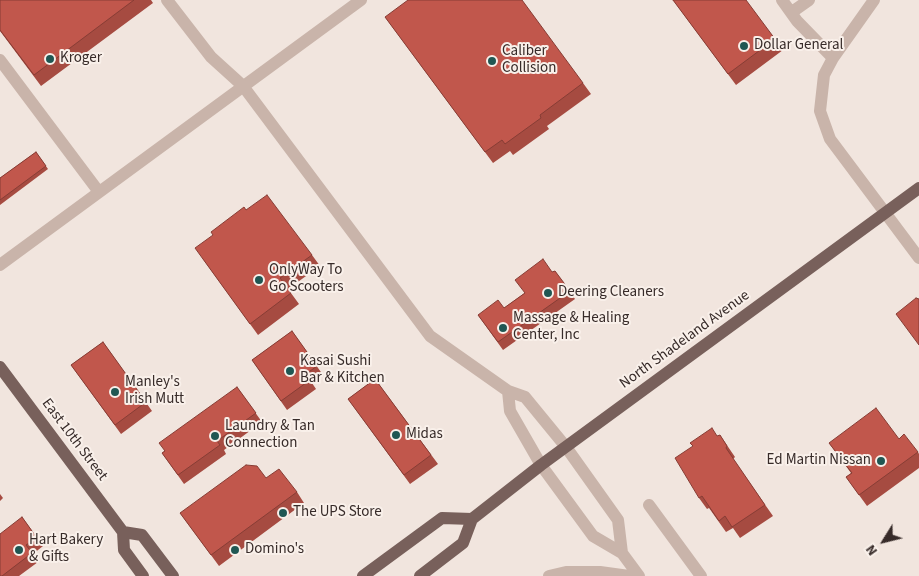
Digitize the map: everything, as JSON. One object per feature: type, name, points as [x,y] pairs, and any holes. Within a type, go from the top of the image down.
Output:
[{"type":"main road","name":"North Shadeland Avenue","points":[[472,520],[541,465],[919,188]]},
{"type":"main road","name":"East 10th Street","points":[[0,367],[123,532],[124,550],[143,576]]},
{"type":"main road","points":[[363,576],[442,518],[472,520],[463,544],[420,576]]},
{"type":"main road","points":[[123,532],[142,535],[173,576]]},
{"type":"lane","points":[[167,0],[211,57],[244,86],[430,336],[508,391],[525,397],[566,448],[618,520],[622,553]]},
{"type":"lane","points":[[0,264],[361,0]]},
{"type":"lane","points":[[782,0],[797,21],[833,58]]},
{"type":"lane","points":[[792,12],[809,0]]},
{"type":"lane","points":[[874,0],[833,58],[824,75],[820,92],[820,111],[830,139],[919,258]]},
{"type":"lane","points":[[0,60],[99,192]]},
{"type":"lane","points":[[508,391],[510,412],[541,465],[593,536],[622,553],[639,576]]},
{"type":"lane","points":[[649,506],[701,576]]},
{"type":"lane","points":[[549,576],[575,572],[600,572],[630,576]]},
{"type":"building","name":"Kroger","points":[[0,0],[134,0],[34,75],[0,30]]},
{"type":"building","name":"Caliber Collision","points":[[408,0],[522,0],[583,83],[540,115],[541,118],[505,144],[502,140],[485,152],[385,17]]},
{"type":"building","name":"Dollar General","points":[[673,0],[746,0],[775,39],[728,74]]},
{"type":"building","points":[[36,152],[46,166],[0,200],[0,178]]},
{"type":"building","name":"OnlyWay To Go Scooters","points":[[267,195],[312,255],[280,278],[291,293],[250,324],[195,248],[213,235],[211,232],[244,207],[246,210]]},
{"type":"building","points":[[543,259],[552,272],[555,271],[570,291],[498,342],[478,315],[498,300],[504,308],[525,293],[515,280]]},
{"type":"building","points":[[916,298],[919,299],[919,345],[896,314]]},
{"type":"building","name":"Kasai Sushi Bar & Kitchen","points":[[292,331],[317,366],[306,374],[310,380],[281,401],[252,360]]},
{"type":"building","name":"Manley's Irish Mutt","points":[[103,342],[146,402],[115,425],[71,365]]},
{"type":"building","name":"Midas","points":[[375,379],[431,455],[404,475],[348,399]]},
{"type":"building","name":"Laundry & Tan Connection","points":[[237,387],[256,413],[217,441],[220,445],[178,475],[162,453],[165,451],[159,443]]},
{"type":"building","name":"Ed Martin Nissan","points":[[876,408],[899,439],[904,434],[918,452],[859,495],[846,477],[852,473],[829,443]]},
{"type":"building","points":[[712,428],[717,436],[720,435],[727,446],[726,448],[765,505],[732,527],[725,516],[719,521],[702,496],[699,498],[675,458],[693,446],[690,443]]},
{"type":"building","points":[[246,465],[257,466],[266,478],[279,469],[297,492],[211,555],[180,513]]},
{"type":"building","name":"Hart Bakery & Gifts","points":[[22,517],[37,538],[26,545],[32,553],[0,576],[0,534]]},
{"type":"place","name":"Dollar General","points":[[744,46]]},
{"type":"place","name":"Kroger","points":[[50,59]]},
{"type":"place","name":"Caliber Collision","points":[[492,61]]},
{"type":"place","name":"OnlyWay To Go Scooters","points":[[259,280]]},
{"type":"place","name":"Deering Cleaners","points":[[548,293]]},
{"type":"place","name":"Massage & Healing Center, Inc","points":[[503,328]]},
{"type":"place","name":"Kasai Sushi Bar & Kitchen","points":[[290,371]]},
{"type":"place","name":"Manley's Irish Mutt","points":[[115,392]]},
{"type":"place","name":"Midas","points":[[396,435]]},
{"type":"place","name":"Laundry & Tan Connection","points":[[215,436]]},
{"type":"place","name":"Ed Martin Nissan","points":[[881,461]]},
{"type":"place","name":"The UPS Store","points":[[283,513]]},
{"type":"place","name":"Hart Bakery & Gifts","points":[[19,550]]},
{"type":"place","name":"Domino's","points":[[235,550]]}]
